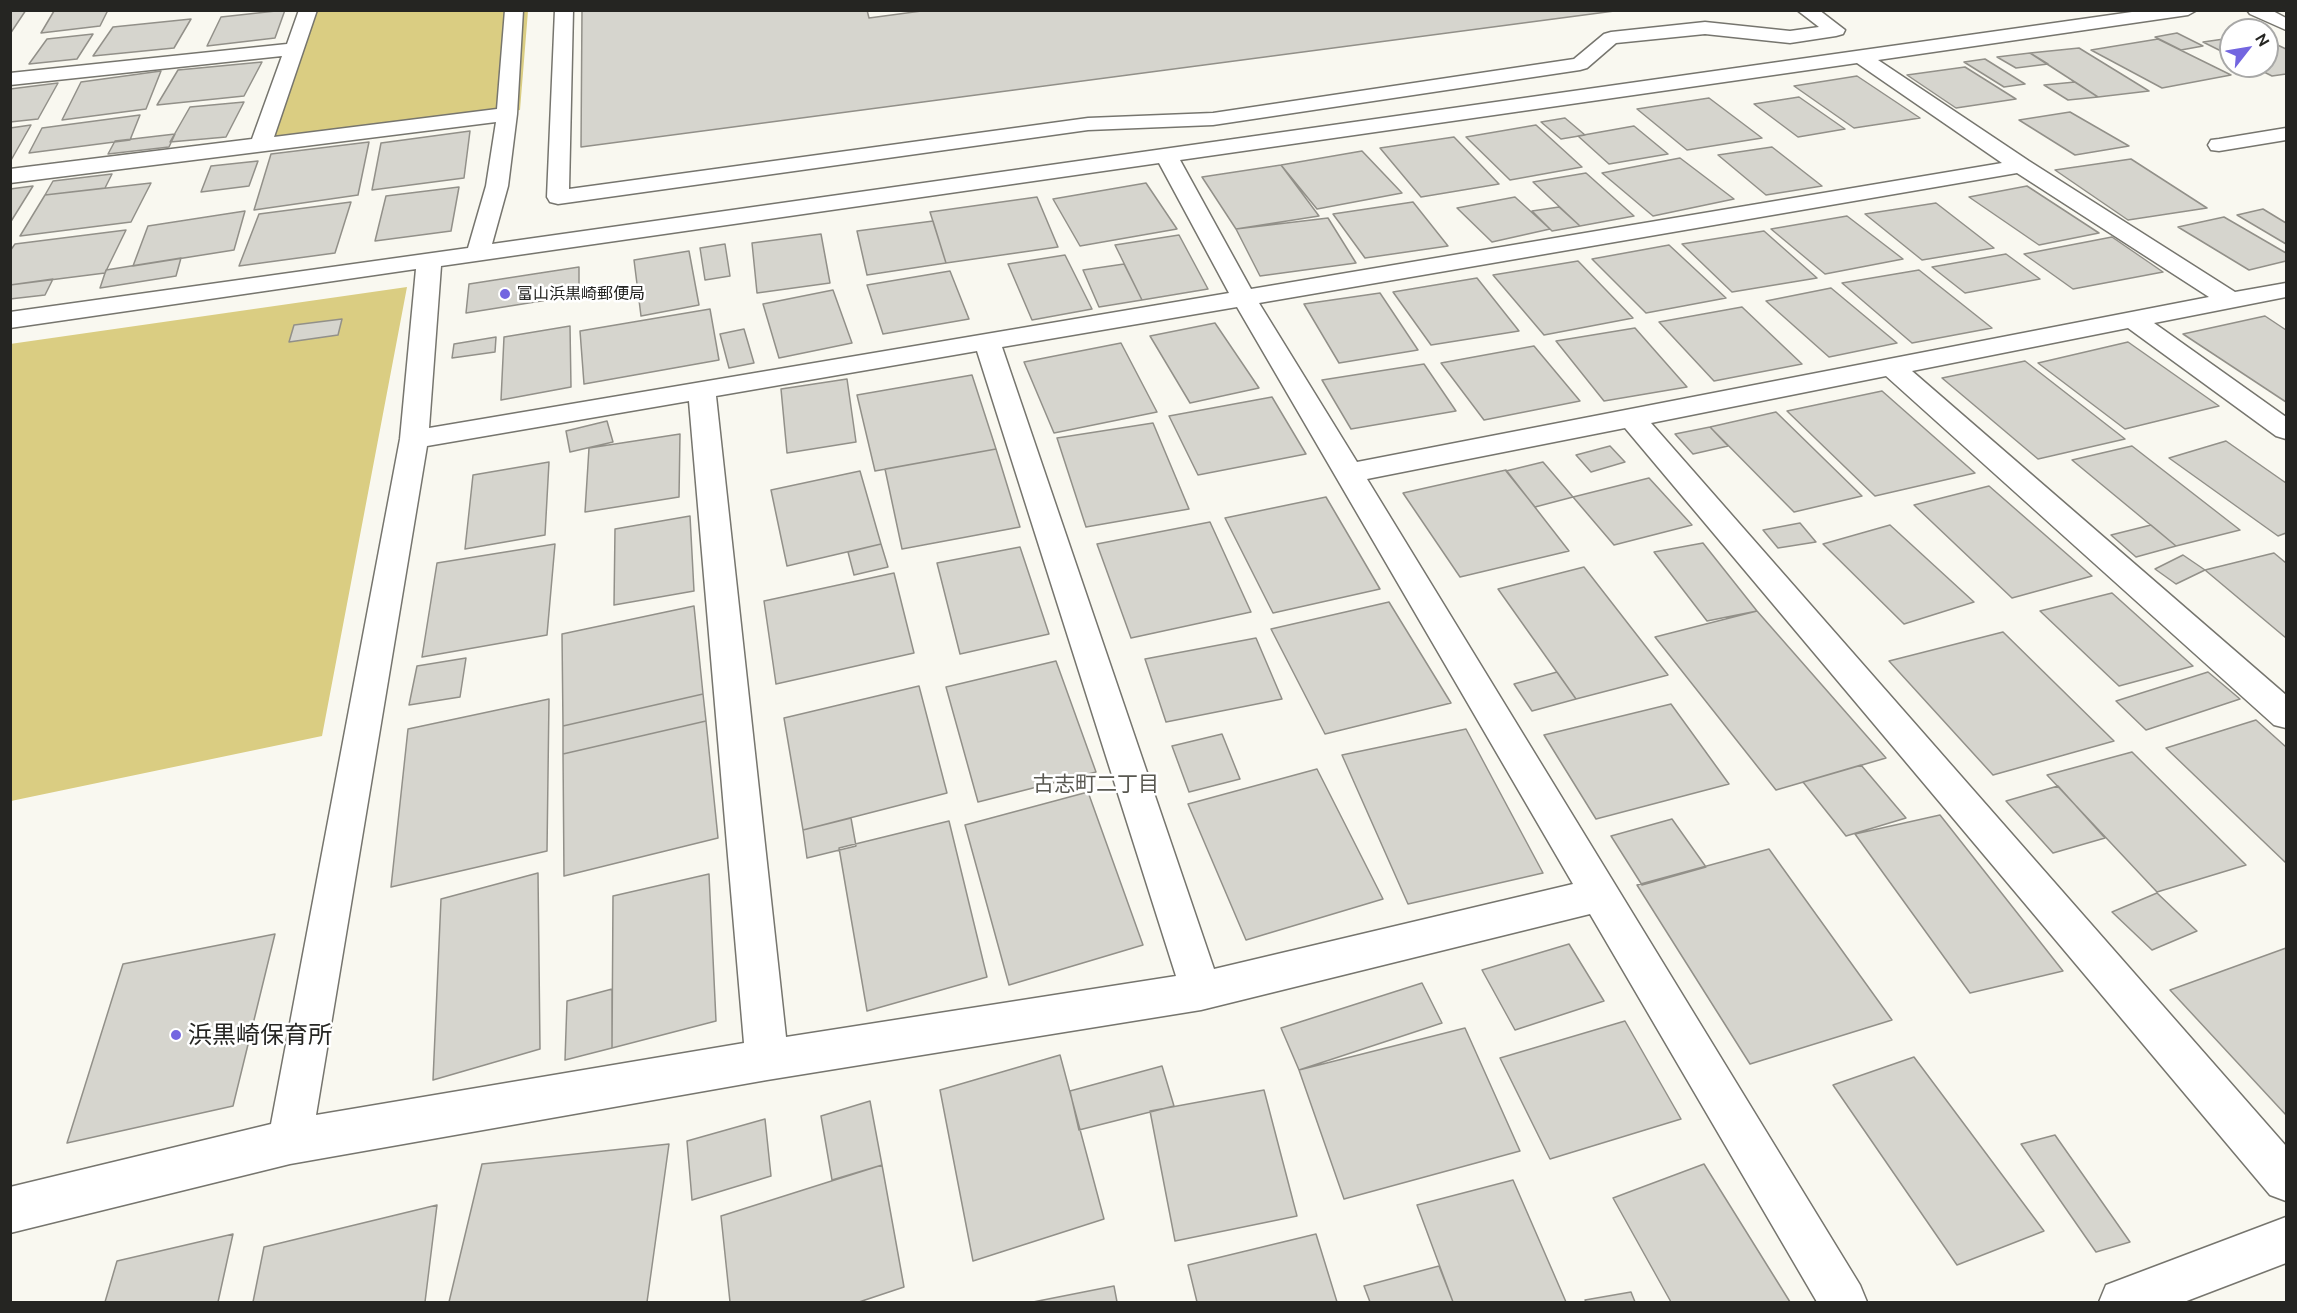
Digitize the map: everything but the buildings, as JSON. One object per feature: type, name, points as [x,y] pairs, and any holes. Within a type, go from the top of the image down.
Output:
[{"type":"street","points":[[261,144],[308,10]]},
{"type":"street","points":[[478,253],[497,186],[507,114],[514,10]]},
{"type":"street","points":[[564,10],[558,197],[1088,124],[1213,119],[1533,72],[1580,64],[1611,38],[1706,28],[1790,38],[1836,30],[1806,10]]},
{"type":"street","points":[[10,320],[2187,10]]},
{"type":"street","points":[[2256,10],[2286,25]]},
{"type":"street","points":[[10,79],[294,49]]},
{"type":"street","points":[[1861,57],[2021,166],[2232,301]]},
{"type":"street","points":[[10,176],[507,114]]},
{"type":"street","points":[[2219,145],[2286,134]]},
{"type":"street","points":[[1166,155],[1244,298],[1843,1302]]},
{"type":"street","points":[[414,439],[2021,166]]},
{"type":"street","points":[[290,1142],[414,439],[429,260]]},
{"type":"street","points":[[1348,473],[2286,290]]},
{"type":"street","points":[[2133,320],[2286,430]]},
{"type":"street","points":[[987,342],[1201,990]]},
{"type":"street","points":[[1892,368],[2286,715]]},
{"type":"street","points":[[702,390],[767,1060]]},
{"type":"street","points":[[1632,418],[2286,1179]]},
{"type":"street","points":[[10,1210],[290,1142],[767,1060],[1201,990],[1600,895]]},
{"type":"street","points":[[2122,1302],[2286,1240]]},
{"type":"shaded area","points":[[312,11],[528,11],[520,110],[271,141]]},
{"type":"shaded area","points":[[407,287],[322,736],[11,801],[10,344]]},
{"type":"place","name":"富山浜黒崎郵便局","points":[[505,294]]},
{"type":"place","name":"浜黒崎保育所","points":[[176,1035]]},
{"type":"district","name":"古志町二丁目","points":[[1096,784]]}]
